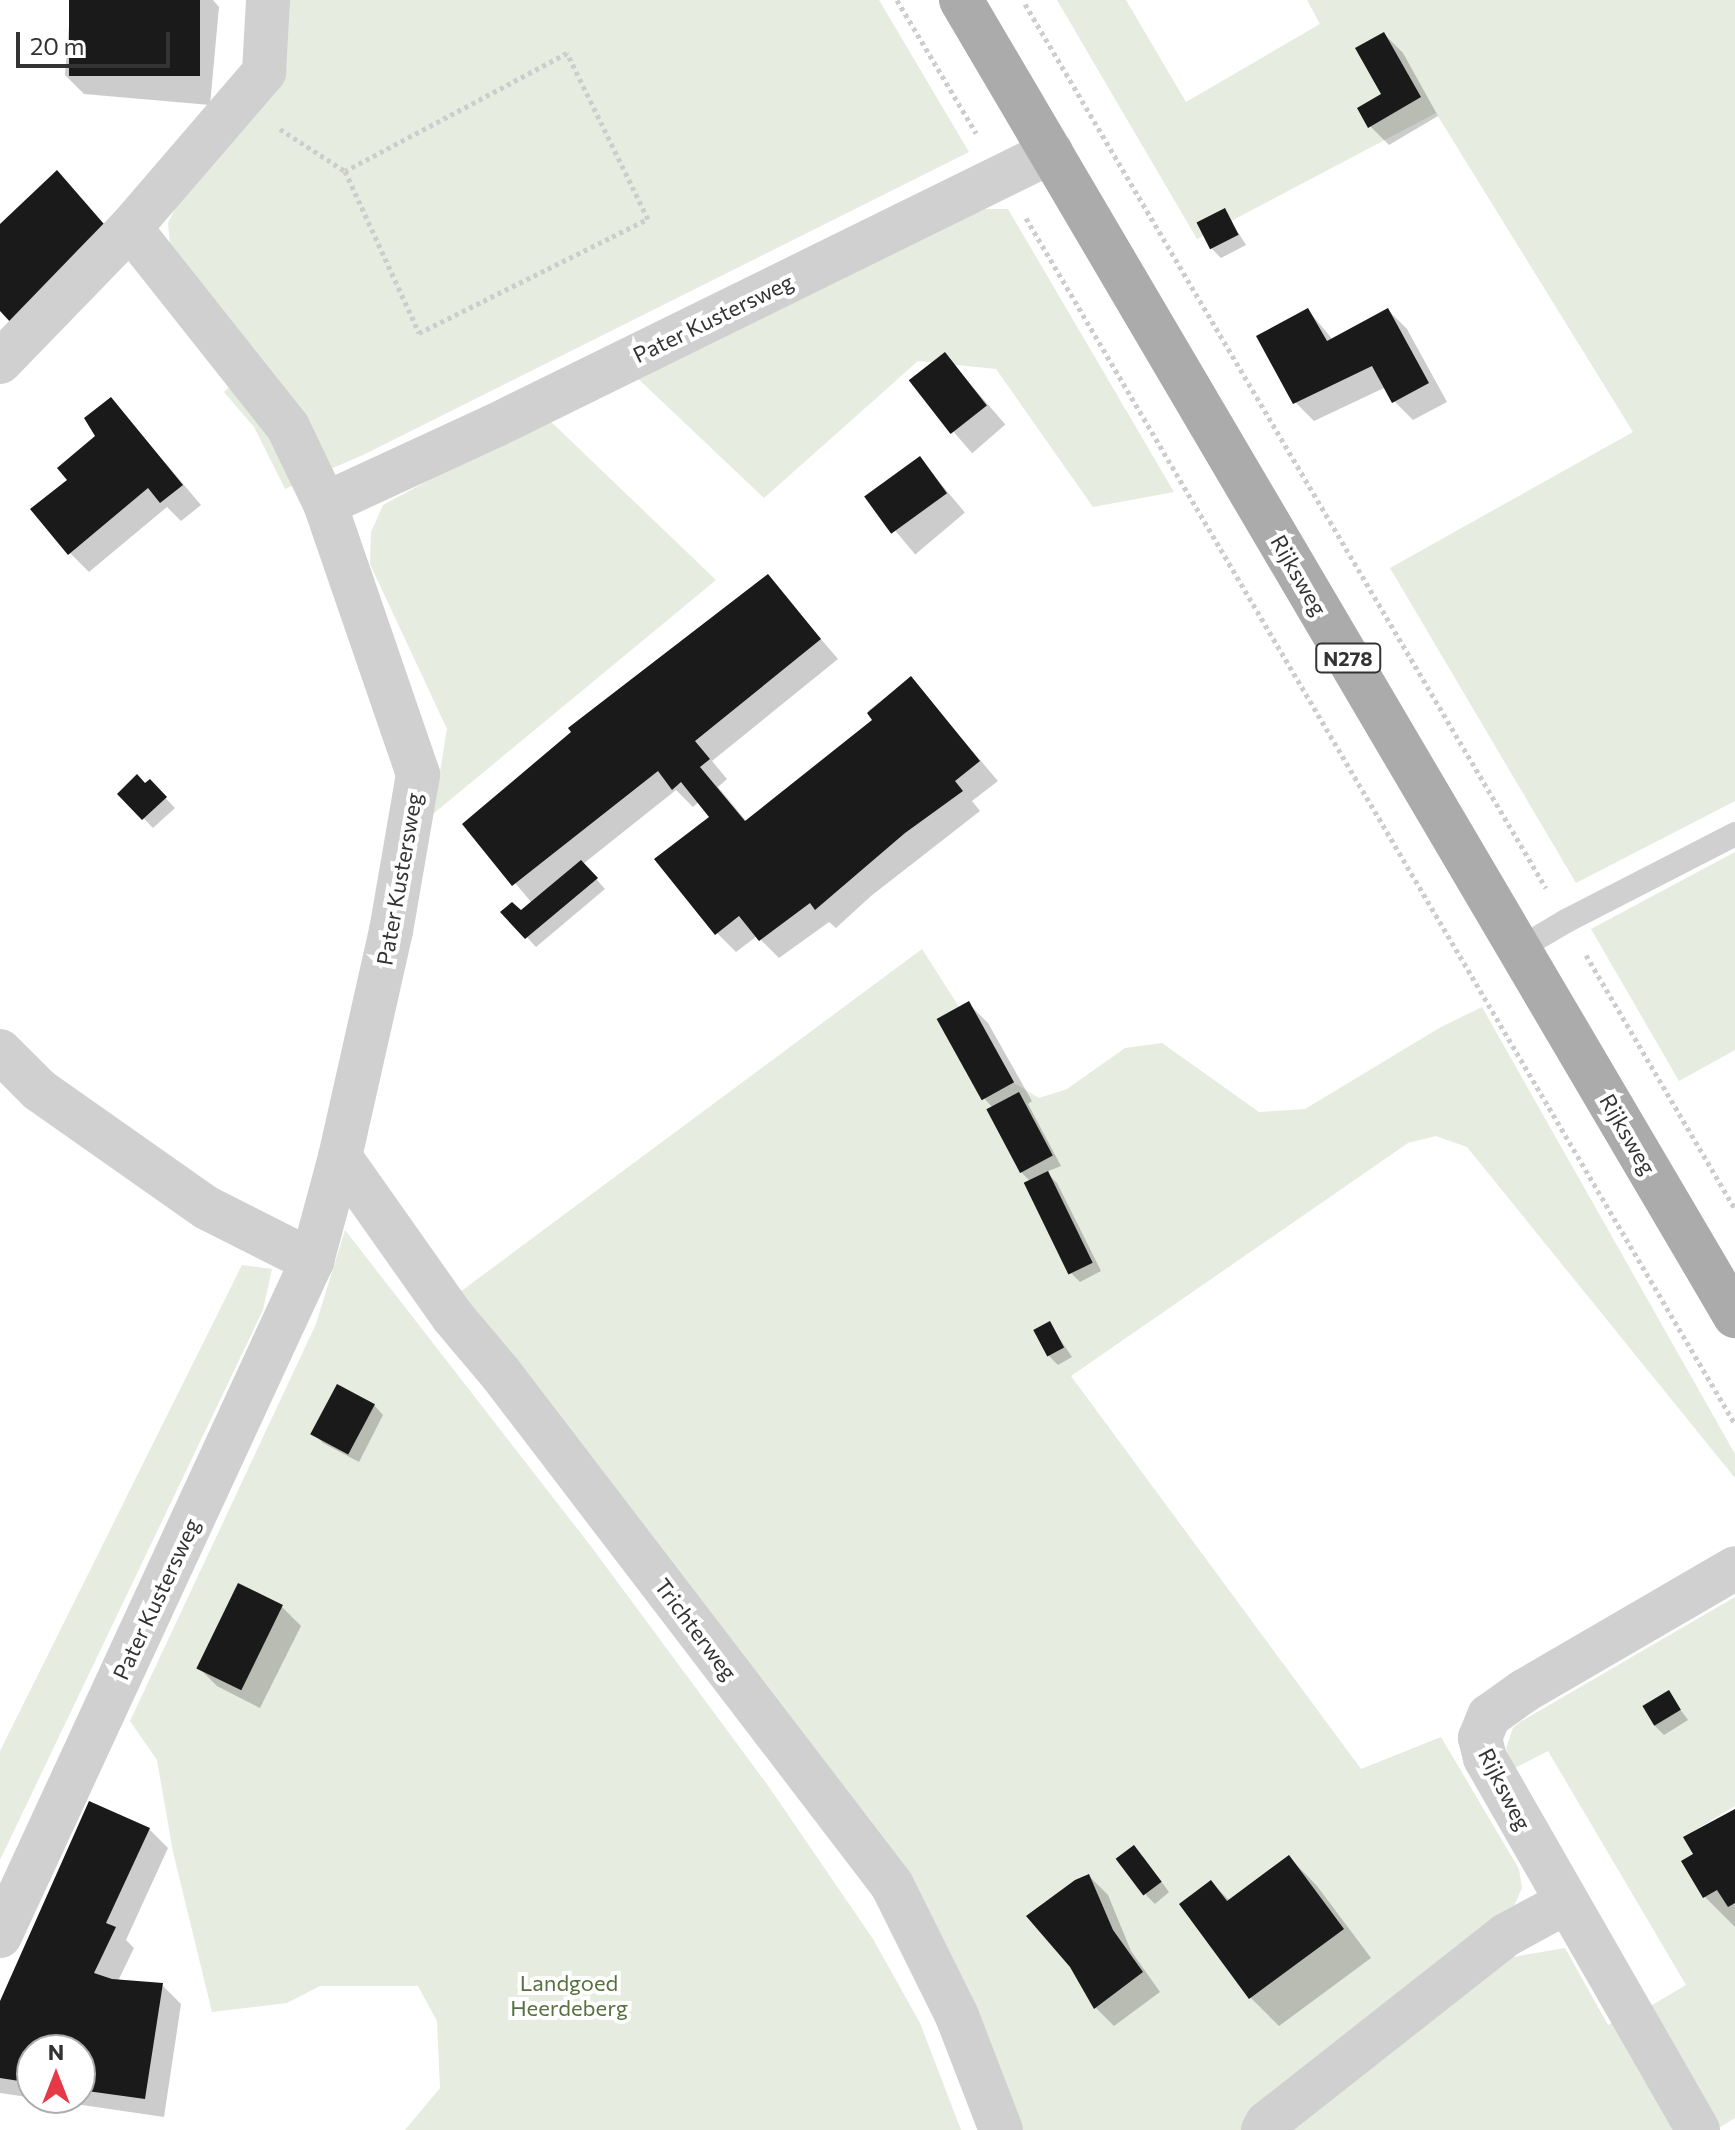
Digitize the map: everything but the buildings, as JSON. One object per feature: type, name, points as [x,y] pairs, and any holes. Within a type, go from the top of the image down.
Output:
[{"type":"main road","name":"Rijksweg","points":[[961,0],[1735,1316]]},
{"type":"street","points":[[0,362],[130,228],[264,72],[268,0]]},
{"type":"street","name":"Pater Kustersweg","points":[[325,504],[494,426],[1051,152]]},
{"type":"street","name":"Pater Kustersweg","points":[[0,1936],[312,1261],[340,1157],[391,931],[418,774],[325,504],[288,427],[130,228]]},
{"type":"street","points":[[0,1051],[39,1090],[207,1208],[312,1261]]},
{"type":"street","name":"Trichterweg","points":[[340,1157],[453,1317],[520,1399],[892,1885],[957,2016],[996,2110],[1001,2130]]},
{"type":"street","name":"Rijksweg","points":[[1698,2130],[1565,1903],[1485,1758],[1480,1738],[1484,1722],[1524,1691],[1735,1568]]},
{"type":"street","points":[[1263,2130],[1267,2123],[1506,1935],[1565,1903]]},
{"type":"lane","points":[[1519,949],[1566,921],[1735,834]]},
{"type":"path","points":[[897,0],[978,137]]},
{"type":"path","points":[[1022,0],[1735,1209]]},
{"type":"path","points":[[239,103],[345,171],[419,333],[648,219],[567,53],[345,171]]},
{"type":"path","points":[[1028,220],[1735,1424]]},
{"type":"green space","points":[[276,0],[879,0],[969,152],[365,454],[285,489],[254,427],[224,392],[257,360],[171,256],[168,223]]},
{"type":"green space","points":[[1057,0],[1126,0],[1186,102],[1320,24],[1307,0],[1735,0],[1735,801],[1576,883],[1390,568],[1633,432],[1436,113],[1197,239]]},
{"type":"green space","points":[[980,209],[1008,209],[1174,492],[1093,507],[996,369],[918,361],[764,498],[632,373]]},
{"type":"green space","points":[[546,417],[716,580],[433,814],[447,729],[370,564],[371,532],[383,505]]},
{"type":"green space","points":[[1735,852],[1735,1050],[1679,1081],[1591,929]]},
{"type":"green space","points":[[922,949],[1004,1077],[1039,1098],[1067,1089],[1125,1048],[1162,1043],[1259,1112],[1305,1109],[1441,1027],[1482,1007],[1735,1454],[1735,1478],[1467,1147],[1436,1136],[1408,1143],[1071,1376],[1361,1769],[1441,1737],[1519,1869],[1522,1888],[1511,1913],[1252,2130],[1006,2130],[956,1991],[460,1292]]},
{"type":"green space","name":"Landgoed Heerdeberg","points":[[345,1230],[593,1549],[769,1787],[873,1939],[920,2023],[961,2130],[405,2130],[440,2088],[437,2021],[418,1986],[320,1986],[287,2003],[212,2012],[173,1852],[157,1760],[130,1721],[316,1324]]},
{"type":"green space","points":[[242,1265],[272,1269],[263,1310],[0,1860],[0,1751]]},
{"type":"green space","points":[[1735,1597],[1735,1806],[1694,1831],[1735,1906],[1735,2118],[1715,2130],[1642,2011],[1686,1985],[1548,1751],[1513,1769],[1506,1748],[1513,1728],[1520,1722]]},
{"type":"green space","points":[[1565,1948],[1608,2025],[1616,2021],[1678,2130],[1277,2130],[1490,1961]]}]
